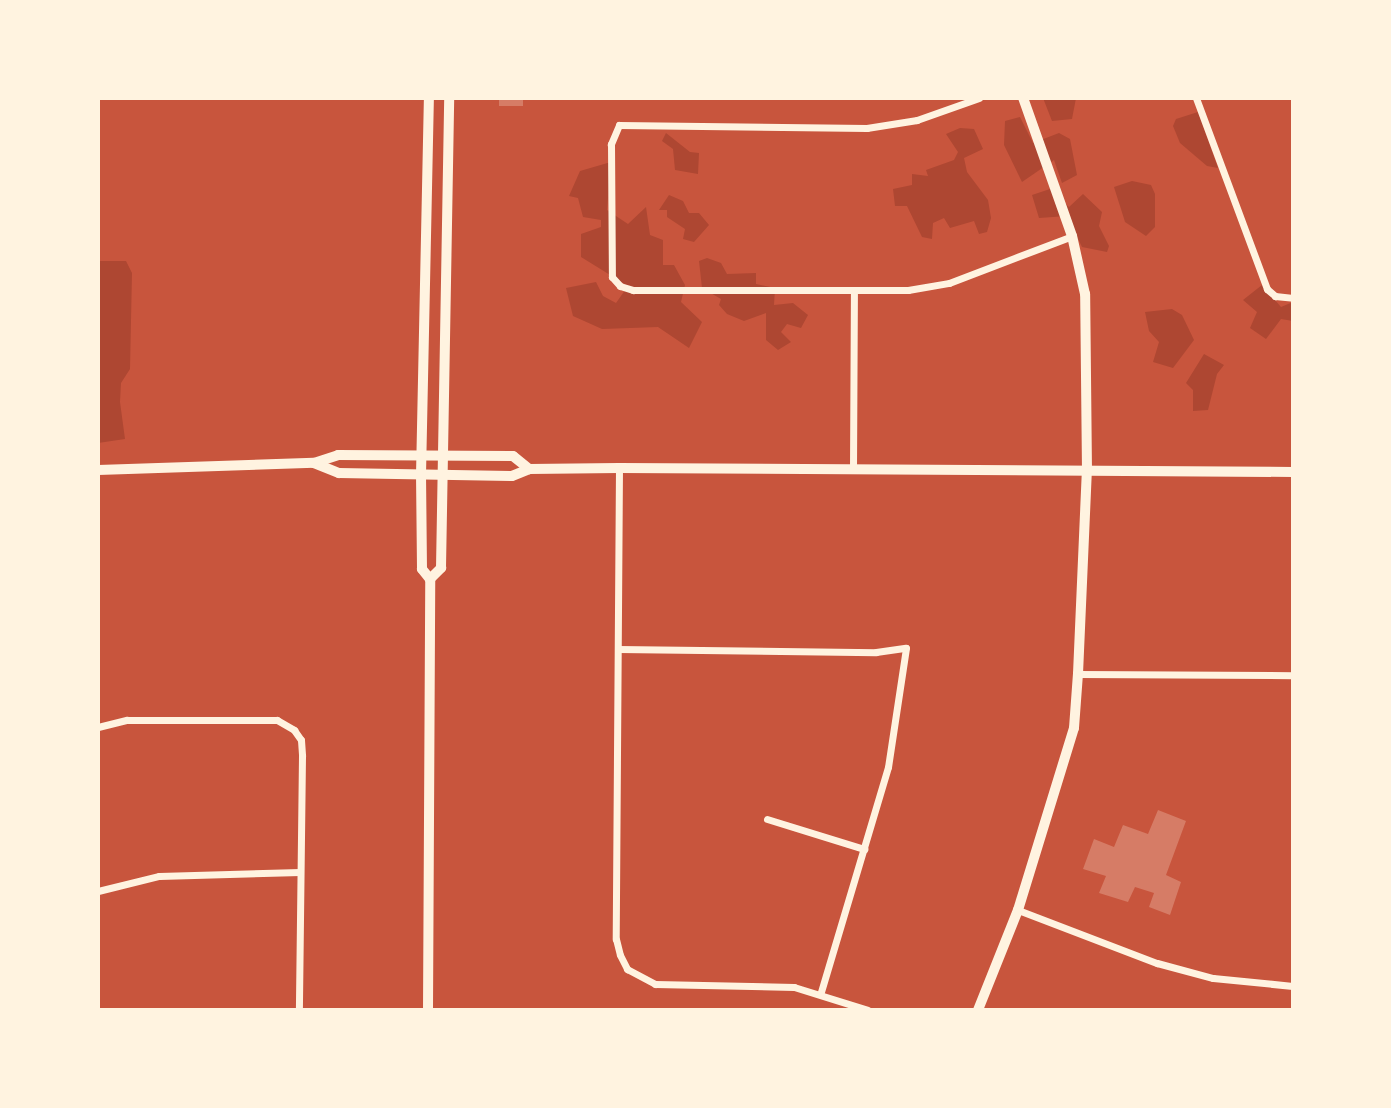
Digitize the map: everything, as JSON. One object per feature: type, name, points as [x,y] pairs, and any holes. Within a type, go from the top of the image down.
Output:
[{"type":"main road","points":[[98,470],[314,463],[338,455],[513,456],[529,469]]},
{"type":"main road","points":[[314,463],[339,473],[512,476],[529,469],[619,468],[1293,472]]},
{"type":"street","points":[[428,1010],[430,579],[422,569],[421,455],[429,98]]},
{"type":"street","points":[[430,579],[441,568],[449,98]]},
{"type":"street","points":[[979,98],[917,120],[867,128],[619,125],[611,144],[612,277],[620,286],[908,290],[949,283],[1072,236]]},
{"type":"street","points":[[978,1010],[1018,910],[1074,729],[1078,674],[1087,471],[1085,294],[1072,236],[1023,98]]},
{"type":"street","points":[[1196,98],[1267,289],[1275,296],[1293,298]]},
{"type":"street","points":[[853,469],[854,291]]},
{"type":"street","points":[[619,468],[615,939],[627,969],[655,984],[777,986],[821,992],[868,1010]]},
{"type":"street","points":[[618,649],[876,652],[906,648],[888,767],[821,992]]},
{"type":"street","points":[[1078,674],[1293,676]]},
{"type":"street","points":[[98,727],[127,720],[277,720],[294,730],[301,740],[302,756],[299,1010]]},
{"type":"street","points":[[767,819],[864,849]]},
{"type":"street","points":[[98,891],[159,876],[300,872]]},
{"type":"street","points":[[1018,910],[1157,963],[1213,978],[1293,986]]},
{"type":"shaded area","points":[[1043,98],[1076,98],[1072,119],[1052,121]]},
{"type":"shaded area","points":[[1198,112],[1218,168],[1207,166],[1180,143],[1173,126],[1176,119]]},
{"type":"shaded area","points":[[1020,117],[1033,143],[1059,133],[1070,139],[1077,175],[1062,183],[1054,160],[1022,182],[1004,145],[1005,121]]},
{"type":"shaded area","points":[[960,128],[974,129],[983,149],[964,158],[967,172],[988,200],[991,218],[987,232],[979,234],[974,221],[950,228],[944,218],[933,223],[932,239],[922,237],[907,206],[895,206],[893,189],[912,185],[912,174],[928,176],[926,170],[954,160],[958,152],[946,134]]},
{"type":"shaded area","points":[[666,133],[690,152],[699,153],[698,174],[675,170],[673,149],[662,141]]},
{"type":"shaded area","points":[[611,162],[607,210],[628,224],[646,207],[650,235],[663,240],[663,265],[674,265],[685,285],[681,302],[702,322],[689,348],[658,327],[602,329],[573,316],[566,288],[596,282],[603,296],[616,303],[628,286],[581,257],[581,234],[601,227],[601,220],[583,217],[578,198],[569,196],[580,171]]},
{"type":"shaded area","points":[[1132,181],[1151,185],[1155,194],[1155,227],[1146,236],[1125,222],[1114,187]]},
{"type":"shaded area","points":[[1050,189],[1069,207],[1083,194],[1102,212],[1099,226],[1109,246],[1107,252],[1082,247],[1067,216],[1039,218],[1032,195]]},
{"type":"shaded area","points":[[669,195],[683,201],[689,213],[699,213],[709,225],[694,242],[683,239],[685,229],[667,217],[667,210],[659,210]]},
{"type":"shaded area","points":[[707,258],[721,263],[727,274],[756,273],[756,284],[775,288],[774,305],[793,303],[808,315],[801,328],[787,324],[781,332],[791,342],[778,350],[766,340],[766,313],[744,321],[727,314],[719,305],[721,299],[702,288],[699,261]]},
{"type":"shaded area","points":[[98,261],[126,261],[132,273],[130,369],[121,383],[120,402],[125,439],[98,443]]},
{"type":"shaded area","points":[[1262,285],[1281,307],[1293,302],[1293,321],[1281,319],[1266,339],[1250,328],[1257,312],[1243,300]]},
{"type":"shaded area","points":[[1172,309],[1182,315],[1194,340],[1173,368],[1153,362],[1159,342],[1149,331],[1145,312]]},
{"type":"shaded area","points":[[1204,354],[1224,365],[1217,374],[1208,410],[1193,411],[1193,390],[1186,383]]},
{"type":"building","points":[[499,98],[523,98],[523,106],[499,106]]},
{"type":"building","points":[[1158,810],[1186,821],[1166,875],[1181,882],[1170,915],[1149,907],[1154,893],[1135,887],[1128,902],[1099,893],[1106,876],[1083,869],[1094,839],[1114,847],[1123,825],[1148,834]]}]
